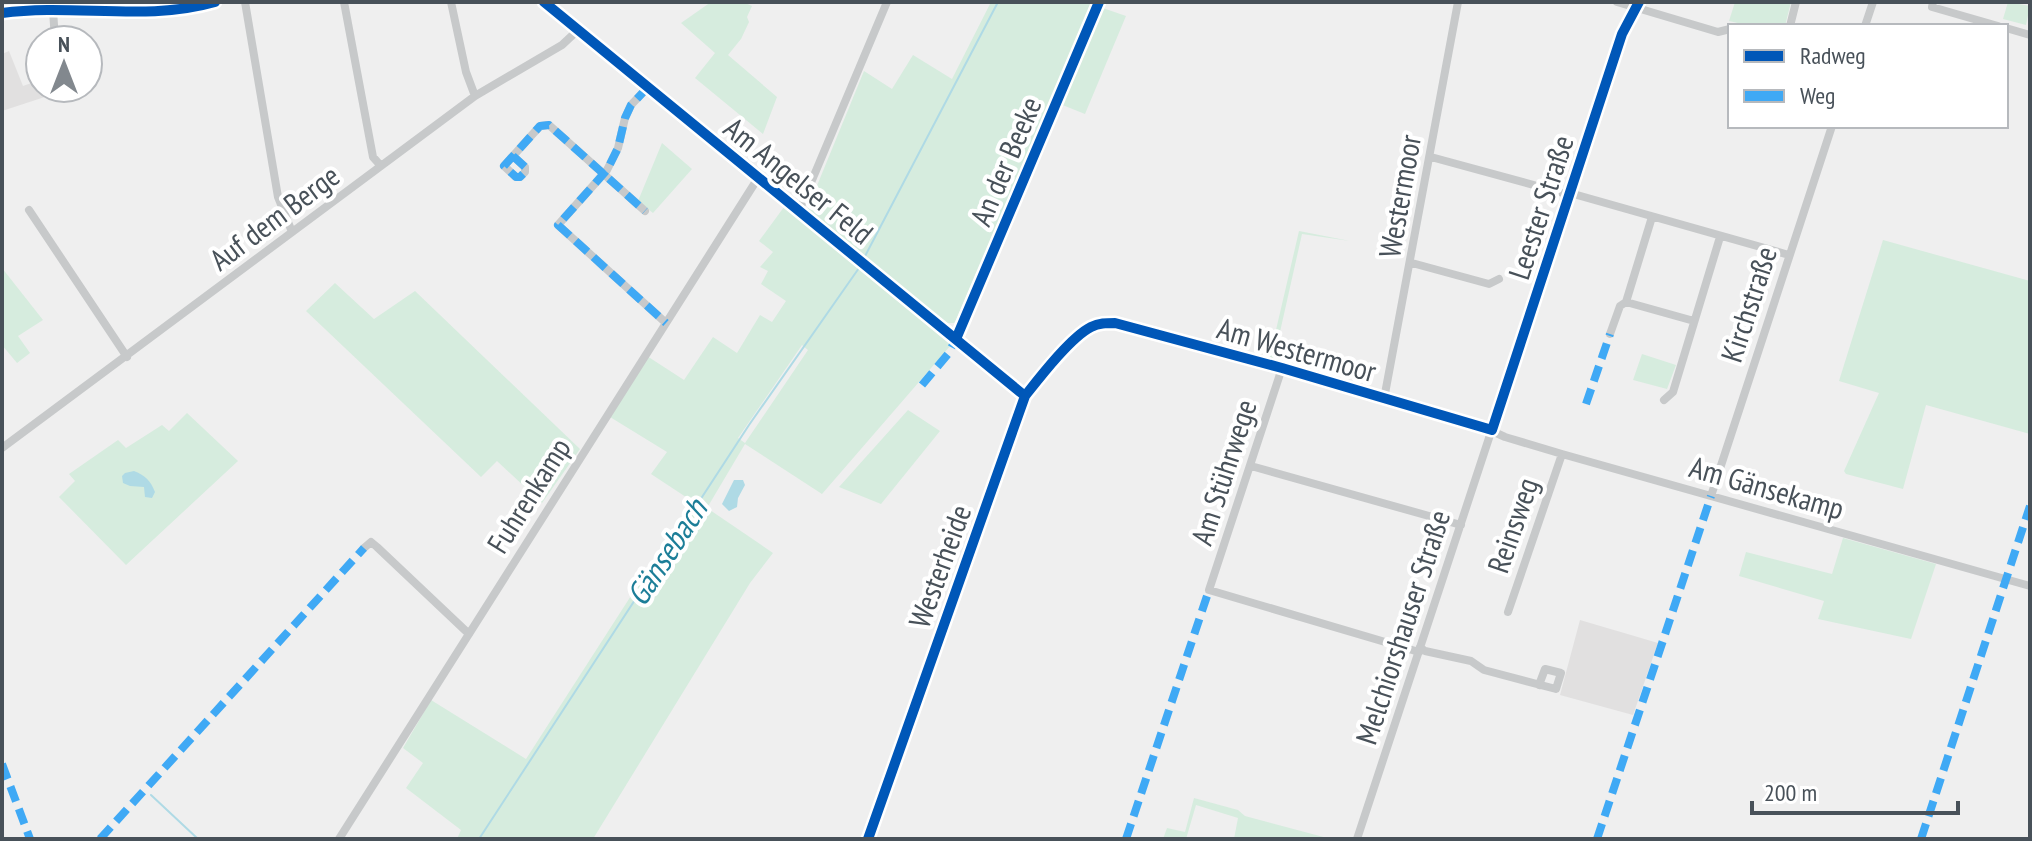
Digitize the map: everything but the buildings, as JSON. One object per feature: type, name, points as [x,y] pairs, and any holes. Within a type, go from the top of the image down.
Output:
[{"type":"main road","points":[[2,13],[144,11],[215,2]]},
{"type":"street","points":[[245,2],[278,197],[292,232]]},
{"type":"street","points":[[344,2],[373,157],[381,166]]},
{"type":"street","points":[[451,2],[466,72],[475,96]]},
{"type":"street","name":"Am Angelser Feld","points":[[544,2],[1025,396]]},
{"type":"street","points":[[799,211],[887,2]]},
{"type":"street","name":"An der Beeke","points":[[956,339],[1099,2]]},
{"type":"street","name":"Westermoor","points":[[1384,399],[1412,263],[1458,2]]},
{"type":"street","points":[[1617,2],[1637,5],[1718,32],[1728,30]]},
{"type":"street","points":[[1790,24],[1796,2]]},
{"type":"street","points":[[1866,24],[1873,2]]},
{"type":"street","points":[[1933,2],[1932,7],[1991,24]]},
{"type":"street","name":"Leester Straße","points":[[1492,430],[1622,34],[1637,5]]},
{"type":"street","points":[[53,10],[54,24]]},
{"type":"street","points":[[2008,29],[2030,35]]},
{"type":"street","name":"Auf dem Berge","points":[[2,448],[475,96],[562,45],[578,30]]},
{"type":"street","points":[[648,87],[631,105],[618,148],[603,174],[558,225],[666,323]]},
{"type":"street","points":[[513,156],[540,126],[549,125],[645,211]]},
{"type":"street","name":"Kirchstraße","points":[[1711,496],[1831,128]]},
{"type":"street","points":[[1431,157],[1789,255]]},
{"type":"street","name":"Fuhrenkamp","points":[[339,839],[758,178]]},
{"type":"street","points":[[29,210],[127,357]]},
{"type":"street","points":[[1610,334],[1620,306],[1626,302],[1652,217]]},
{"type":"street","points":[[1664,400],[1673,392],[1720,237]]},
{"type":"street","points":[[1412,263],[1489,284],[1499,279]]},
{"type":"street","points":[[1626,302],[1694,321]]},
{"type":"street","name":"Am Westermoor","points":[[1087,329],[1115,323],[1492,430]]},
{"type":"street","name":"Westerheide","points":[[868,839],[1025,396],[1087,329]]},
{"type":"street","name":"Am Stührwege","points":[[1282,368],[1209,590],[1420,649]]},
{"type":"street","name":"Am Gänsekamp","points":[[1492,430],[1505,437],[1562,454],[2030,586]]},
{"type":"street","name":"Melchiorshauser Straße","points":[[1357,839],[1492,430]]},
{"type":"street","name":"Reinsweg","points":[[1508,612],[1562,454]]},
{"type":"street","points":[[1251,466],[1461,525]]},
{"type":"street","points":[[364,548],[371,542],[469,634]]},
{"type":"street","points":[[1420,649],[1471,661],[1484,670],[1539,685]]},
{"type":"shaded area","points":[[9,51],[24,86],[24,104],[2,111],[2,54]]},
{"type":"shaded area","points":[[1580,620],[1658,643],[1633,715],[1560,695]]},
{"type":"green space","points":[[711,2],[743,2],[752,6],[741,39],[728,55],[777,97],[763,134],[695,78],[715,53],[681,23]]},
{"type":"green space","points":[[991,2],[1094,2],[956,320],[945,323],[807,210],[864,71],[892,89],[913,55],[952,79]]},
{"type":"green space","points":[[1735,2],[1791,2],[1786,24],[1729,21]]},
{"type":"green space","points":[[2008,2],[2030,6],[2026,25],[2003,19]]},
{"type":"green space","points":[[1100,7],[1126,16],[1085,114],[1060,104]]},
{"type":"green space","points":[[662,143],[692,169],[653,213],[638,201]]},
{"type":"green space","points":[[784,207],[951,345],[822,494],[745,444],[707,508],[773,553],[750,583],[593,839],[457,839],[461,830],[406,788],[423,763],[403,748],[431,700],[526,759],[692,501],[651,474],[667,452],[610,417],[647,356],[684,380],[713,337],[737,353],[760,315],[772,322],[786,301],[761,284],[768,271],[760,267],[773,252],[759,241]],"holes":[[[802,345],[808,350],[745,443],[738,438]]]},
{"type":"green space","points":[[1299,231],[1350,241],[1302,234],[1273,363],[1269,360]]},
{"type":"green space","points":[[1883,240],[2030,281],[2030,434],[1926,405],[1903,489],[1844,471],[1879,393],[1839,381]]},
{"type":"green space","points":[[2,268],[43,320],[18,336],[30,353],[17,363],[2,345]]},
{"type":"green space","points":[[335,283],[374,319],[415,291],[580,449],[542,503],[497,461],[481,477],[306,311]]},
{"type":"green space","points":[[1642,354],[1676,365],[1667,389],[1633,380]]},
{"type":"green space","points":[[908,410],[940,431],[881,504],[839,487]]},
{"type":"green space","points":[[187,413],[238,461],[126,565],[59,497],[75,481],[69,474],[118,440],[126,448],[162,425],[169,431]]},
{"type":"green space","points":[[1843,538],[1936,564],[1911,639],[1818,619],[1824,601],[1739,576],[1746,552],[1832,574]]},
{"type":"green space","points":[[1194,798],[1238,810],[1245,816],[1331,839],[1234,839],[1238,818],[1196,805],[1186,839],[1163,839],[1167,828],[1185,832]]},
{"type":"water","points":[[134,471],[151,484],[155,492],[152,498],[145,497],[144,487],[123,483],[122,476]]},
{"type":"water","points":[[734,480],[743,480],[745,485],[737,507],[729,511],[722,504]]},
{"type":"waterway","name":"Gänsebach","points":[[863,260],[998,2]]},
{"type":"waterway","name":"Gänsebach","points":[[479,839],[749,425],[859,268]]},
{"type":"waterway","points":[[151,795],[198,839]]},
{"type":"marked path","points":[[648,87],[631,105],[618,148],[607,170],[558,225],[666,323]]},
{"type":"marked path","points":[[513,156],[525,167],[520,177],[504,166],[540,126],[549,125],[645,211]]},
{"type":"marked path","points":[[1586,404],[1610,334]]},
{"type":"marked path","points":[[922,385],[948,354],[956,339]]},
{"type":"marked path","points":[[1597,839],[1711,496]]},
{"type":"marked path","points":[[1921,839],[2030,506]]},
{"type":"marked path","points":[[100,839],[364,548]]},
{"type":"marked path","points":[[1126,839],[1209,590]]},
{"type":"marked path","points":[[2,764],[30,839]]},
{"type":"cycle path","points":[[2,13],[29,10],[163,11],[215,2]]},
{"type":"cycle path","points":[[544,2],[1025,396]]},
{"type":"cycle path","points":[[956,339],[1099,2]]},
{"type":"cycle path","points":[[868,839],[1025,396],[1056,358],[1091,327],[1115,323],[1492,430],[1622,34],[1639,2]]}]
